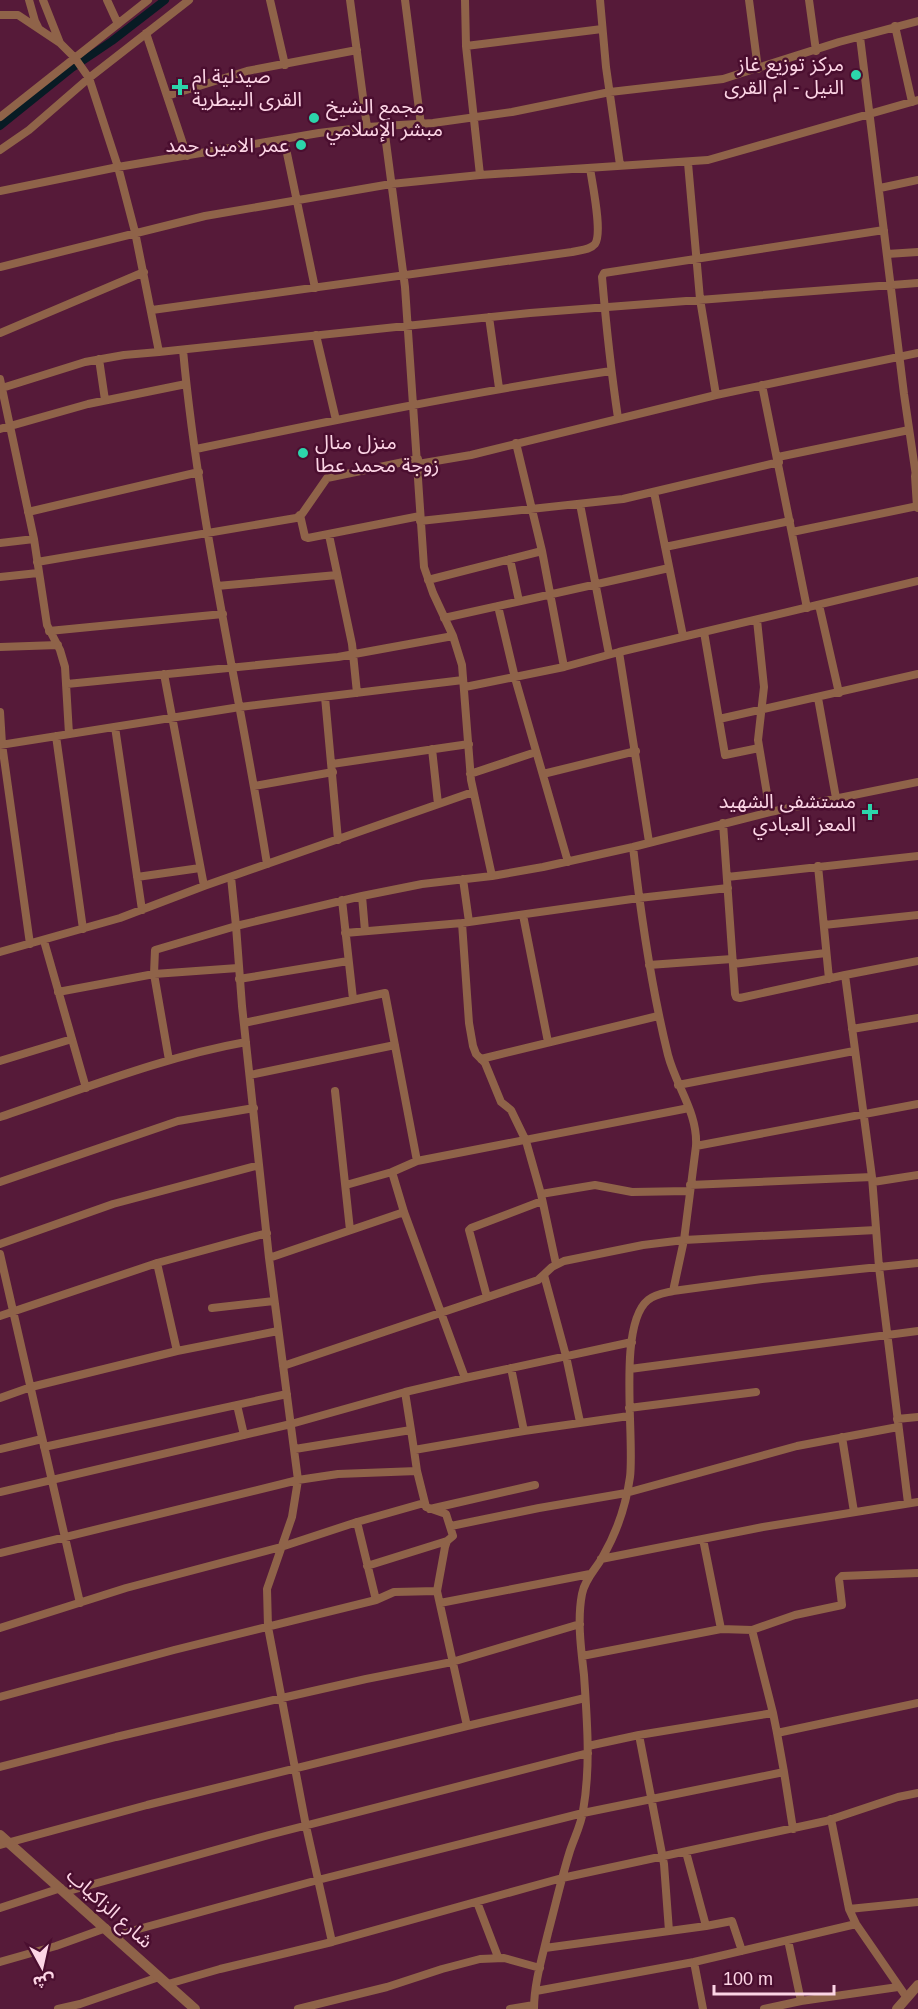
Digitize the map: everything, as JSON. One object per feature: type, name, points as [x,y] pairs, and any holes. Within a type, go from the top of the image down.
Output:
[{"type":"street","points":[[29,0],[40,30]]},
{"type":"street","points":[[43,0],[60,43]]},
{"type":"street","points":[[107,0],[118,24]]},
{"type":"street","points":[[0,117],[148,0]]},
{"type":"street","points":[[0,150],[29,130],[87,76],[189,0]]},
{"type":"street","points":[[270,0],[285,65]]},
{"type":"street","points":[[350,0],[367,127]]},
{"type":"street","points":[[405,0],[421,125]]},
{"type":"street","points":[[465,0],[466,46],[480,175]]},
{"type":"street","points":[[600,0],[620,165]]},
{"type":"street","points":[[749,0],[758,69]]},
{"type":"street","points":[[809,0],[816,51]]},
{"type":"street","points":[[0,15],[18,15],[60,43],[75,58],[87,76],[118,167],[135,232],[159,352]]},
{"type":"street","points":[[0,191],[118,167],[284,139],[367,127],[421,125],[512,112],[610,92],[709,81],[758,69],[895,26],[918,21]]},
{"type":"street","points":[[0,267],[205,216],[391,184],[620,165],[688,163],[718,158],[915,101],[895,26]]},
{"type":"street","points":[[466,46],[602,29]]},
{"type":"street","points":[[146,33],[187,156]]},
{"type":"street","points":[[792,532],[918,507],[917,475],[909,428],[861,37]]},
{"type":"street","points":[[167,96],[247,71],[357,50]]},
{"type":"street","points":[[384,127],[404,277],[424,567],[453,636],[462,665],[472,792],[492,876]]},
{"type":"street","points":[[284,139],[315,288]]},
{"type":"street","points":[[688,163],[700,299],[716,394]]},
{"type":"street","points":[[152,310],[404,277],[590,248],[595,244],[598,233],[590,168]]},
{"type":"street","points":[[880,188],[918,180]]},
{"type":"street","points":[[618,418],[611,371],[602,277],[604,273],[884,230]]},
{"type":"street","points":[[887,254],[918,252]]},
{"type":"street","points":[[0,333],[144,273]]},
{"type":"street","points":[[69,734],[67,684],[62,656],[49,631],[34,539],[1,390],[99,359],[489,317],[918,283]]},
{"type":"street","points":[[489,317],[499,388]]},
{"type":"street","points":[[316,335],[336,420]]},
{"type":"street","points":[[183,350],[208,533],[255,786],[267,864]]},
{"type":"street","points":[[37,562],[300,515],[327,478],[471,455],[716,394],[918,353]]},
{"type":"street","points":[[99,359],[105,400]]},
{"type":"street","points":[[196,449],[499,388],[611,371]]},
{"type":"street","points":[[0,429],[105,400],[186,384]]},
{"type":"street","points":[[762,386],[807,608]]},
{"type":"street","points":[[300,515],[306,538],[420,518],[533,510],[580,504],[654,492],[909,428],[918,423]]},
{"type":"street","points":[[516,443],[542,551],[564,667]]},
{"type":"street","points":[[28,512],[199,472]]},
{"type":"street","points":[[654,492],[683,636]]},
{"type":"street","points":[[580,504],[609,654]]},
{"type":"street","points":[[665,547],[790,521]]},
{"type":"street","points":[[329,535],[354,654],[357,693]]},
{"type":"street","points":[[0,543],[34,539]]},
{"type":"street","points":[[428,580],[542,551]]},
{"type":"street","points":[[510,559],[519,601]]},
{"type":"street","points":[[444,618],[669,568]]},
{"type":"street","points":[[0,577],[38,573]]},
{"type":"street","points":[[218,586],[337,575]]},
{"type":"street","points":[[1,745],[240,708],[357,693],[515,678],[918,581]]},
{"type":"street","points":[[819,605],[839,693]]},
{"type":"street","points":[[498,606],[515,678],[568,862]]},
{"type":"street","points":[[49,631],[223,614]]},
{"type":"street","points":[[757,620],[765,687],[759,748],[770,812]]},
{"type":"street","points":[[704,632],[726,755],[759,748]]},
{"type":"street","points":[[67,684],[354,654],[453,636]]},
{"type":"street","points":[[0,647],[58,645]]},
{"type":"street","points":[[619,652],[649,842]]},
{"type":"street","points":[[164,674],[204,886]]},
{"type":"street","points":[[719,719],[918,674]]},
{"type":"street","points":[[325,697],[338,840]]},
{"type":"street","points":[[818,698],[836,798]]},
{"type":"street","points":[[0,712],[1,745],[30,944]]},
{"type":"street","points":[[115,727],[142,910]]},
{"type":"street","points":[[56,736],[83,929]]},
{"type":"street","points":[[255,786],[333,768],[469,744]]},
{"type":"street","points":[[432,749],[438,804]]},
{"type":"street","points":[[543,774],[636,751]]},
{"type":"street","points":[[470,774],[536,752]]},
{"type":"street","points":[[169,1060],[154,974],[155,950],[236,926],[342,900],[423,884],[492,876],[568,862],[770,812],[918,782]]},
{"type":"street","points":[[0,952],[142,910],[472,792]]},
{"type":"street","points":[[723,823],[735,994],[740,998],[918,961]]},
{"type":"street","points":[[633,847],[658,1016],[670,1065],[696,1128],[696,1146],[684,1240],[673,1290]]},
{"type":"street","points":[[727,877],[918,856]]},
{"type":"street","points":[[818,866],[829,978]]},
{"type":"street","points":[[137,877],[200,868]]},
{"type":"street","points":[[231,877],[238,968],[269,1258],[298,1480],[292,1517],[267,1589],[268,1627],[306,1826],[332,1942]]},
{"type":"street","points":[[463,879],[470,1034],[476,1054],[485,1064],[501,1102],[511,1110],[526,1141],[556,1264]]},
{"type":"street","points":[[345,933],[466,923],[639,898],[728,888]]},
{"type":"street","points":[[362,896],[365,931]]},
{"type":"street","points":[[342,900],[353,999]]},
{"type":"street","points":[[524,915],[548,1042]]},
{"type":"street","points":[[824,925],[918,915]]},
{"type":"street","points":[[44,940],[86,1088]]},
{"type":"street","points":[[649,965],[733,962],[826,953]]},
{"type":"street","points":[[240,979],[348,961]]},
{"type":"street","points":[[58,992],[154,974],[238,968]]},
{"type":"street","points":[[845,975],[872,1180],[879,1267],[908,1503]]},
{"type":"street","points":[[244,1023],[385,993],[417,1161]]},
{"type":"street","points":[[481,1059],[658,1016]]},
{"type":"street","points":[[852,1029],[918,1018]]},
{"type":"street","points":[[0,1061],[72,1039]]},
{"type":"street","points":[[0,1116],[169,1060],[246,1042]]},
{"type":"street","points":[[250,1075],[395,1045]]},
{"type":"street","points":[[678,1086],[854,1051]]},
{"type":"street","points":[[336,1091],[350,1230]]},
{"type":"street","points":[[696,1146],[918,1104]]},
{"type":"street","points":[[0,1182],[178,1121],[254,1108]]},
{"type":"street","points":[[346,1185],[392,1172],[430,1157],[526,1141],[689,1108]]},
{"type":"street","points":[[0,1244],[113,1204],[259,1165]]},
{"type":"street","points":[[392,1172],[404,1212],[465,1378]]},
{"type":"street","points":[[487,1297],[469,1230],[541,1198],[595,1185],[632,1192],[872,1180],[918,1175]]},
{"type":"street","points":[[269,1258],[404,1212]]},
{"type":"street","points":[[283,1366],[538,1280],[556,1264],[576,1258],[630,1247],[684,1240],[876,1230]]},
{"type":"street","points":[[0,1316],[157,1263],[267,1233]]},
{"type":"street","points":[[0,1254],[80,1603]]},
{"type":"street","points":[[157,1263],[177,1351]]},
{"type":"street","points":[[510,2009],[534,2007],[540,1968],[562,1878],[583,1813],[588,1750],[580,1624],[582,1593],[590,1574],[602,1559],[617,1525],[627,1493],[631,1462],[630,1369],[638,1311],[643,1304],[656,1295],[673,1290],[918,1263]]},
{"type":"street","points":[[544,1275],[566,1356],[580,1422]]},
{"type":"street","points":[[213,1308],[274,1301]]},
{"type":"street","points":[[0,1398],[177,1351],[278,1331]]},
{"type":"street","points":[[630,1369],[918,1331]]},
{"type":"street","points":[[0,1492],[291,1424],[405,1392],[632,1342]]},
{"type":"street","points":[[511,1368],[524,1431]]},
{"type":"street","points":[[368,1566],[452,1538],[451,1526],[446,1515],[427,1506],[417,1471],[405,1392]]},
{"type":"street","points":[[414,1450],[756,1392]]},
{"type":"street","points":[[0,1449],[43,1443],[287,1394]]},
{"type":"street","points":[[237,1405],[244,1435]]},
{"type":"street","points":[[451,1526],[627,1493],[797,1446],[918,1417]]},
{"type":"street","points":[[295,1449],[411,1430]]},
{"type":"street","points":[[842,1437],[854,1512]]},
{"type":"street","points":[[0,1553],[298,1480],[332,1475],[417,1471]]},
{"type":"street","points":[[0,1628],[203,1566],[281,1547],[357,1522],[535,1485]]},
{"type":"street","points":[[602,1559],[763,1527],[918,1502]]},
{"type":"street","points":[[357,1522],[376,1600]]},
{"type":"street","points":[[703,1539],[721,1629]]},
{"type":"street","points":[[447,1541],[437,1591],[467,1726]]},
{"type":"street","points":[[582,1656],[721,1629],[752,1630],[795,1615],[840,1606],[843,1603],[840,1579],[842,1576],[918,1573]]},
{"type":"street","points":[[440,1604],[590,1574]]},
{"type":"street","points":[[0,1697],[174,1650],[376,1600],[394,1592],[437,1591]]},
{"type":"street","points":[[0,1767],[282,1698],[452,1662],[580,1624]]},
{"type":"street","points":[[752,1630],[773,1713],[793,1829]]},
{"type":"street","points":[[3,1840],[585,1698]]},
{"type":"street","points":[[777,1733],[918,1702]]},
{"type":"street","points":[[0,1908],[639,1735],[773,1713]]},
{"type":"street","points":[[639,1735],[663,1857],[669,1931]]},
{"type":"street","points":[[0,1962],[110,1932],[583,1813],[784,1772]]},
{"type":"street","points":[[168,1984],[332,1942],[562,1878],[793,1829],[918,1792]]},
{"type":"street","points":[[831,1819],[849,1909],[856,1924],[907,1998]]},
{"type":"street","name":"شارع الزاكياب","points":[[3,1840],[63,1890],[195,2009]]},
{"type":"street","points":[[686,1852],[706,1926]]},
{"type":"street","points":[[477,1902],[498,1958]]},
{"type":"street","points":[[849,1909],[918,1902]]},
{"type":"street","points":[[545,1948],[732,1921],[742,1951]]},
{"type":"street","points":[[536,1991],[694,1962],[856,1924]]},
{"type":"street","points":[[788,1940],[801,2001]]},
{"type":"street","points":[[298,2009],[387,1988],[480,1959],[504,1958],[540,1968]]},
{"type":"street","points":[[694,1962],[704,2009]]},
{"type":"street","points":[[58,2009],[80,2004],[159,1977]]},
{"type":"street","points":[[897,2009],[918,1985]]},
{"type":"street","points":[[764,2009],[801,2001],[898,1987]]},
{"type":"waterway","points":[[0,126],[72,68],[112,41],[165,0]]},
{"type":"place","name":"مركز توزيع غاز النيل - ام القرى","points":[[856,75]]},
{"type":"place","name":"صيدلية ام القرى البيطرية","points":[[180,87]]},
{"type":"place","name":"مجمع الشيخ مبشر الإسلامي","points":[[314,118]]},
{"type":"place","name":"عمر الامين حمد","points":[[301,145]]},
{"type":"place","name":"منزل منال زوجة محمد عطا","points":[[303,453]]},
{"type":"place","name":"مستشفى الشهيد المعز العبادي","points":[[870,812]]}]
